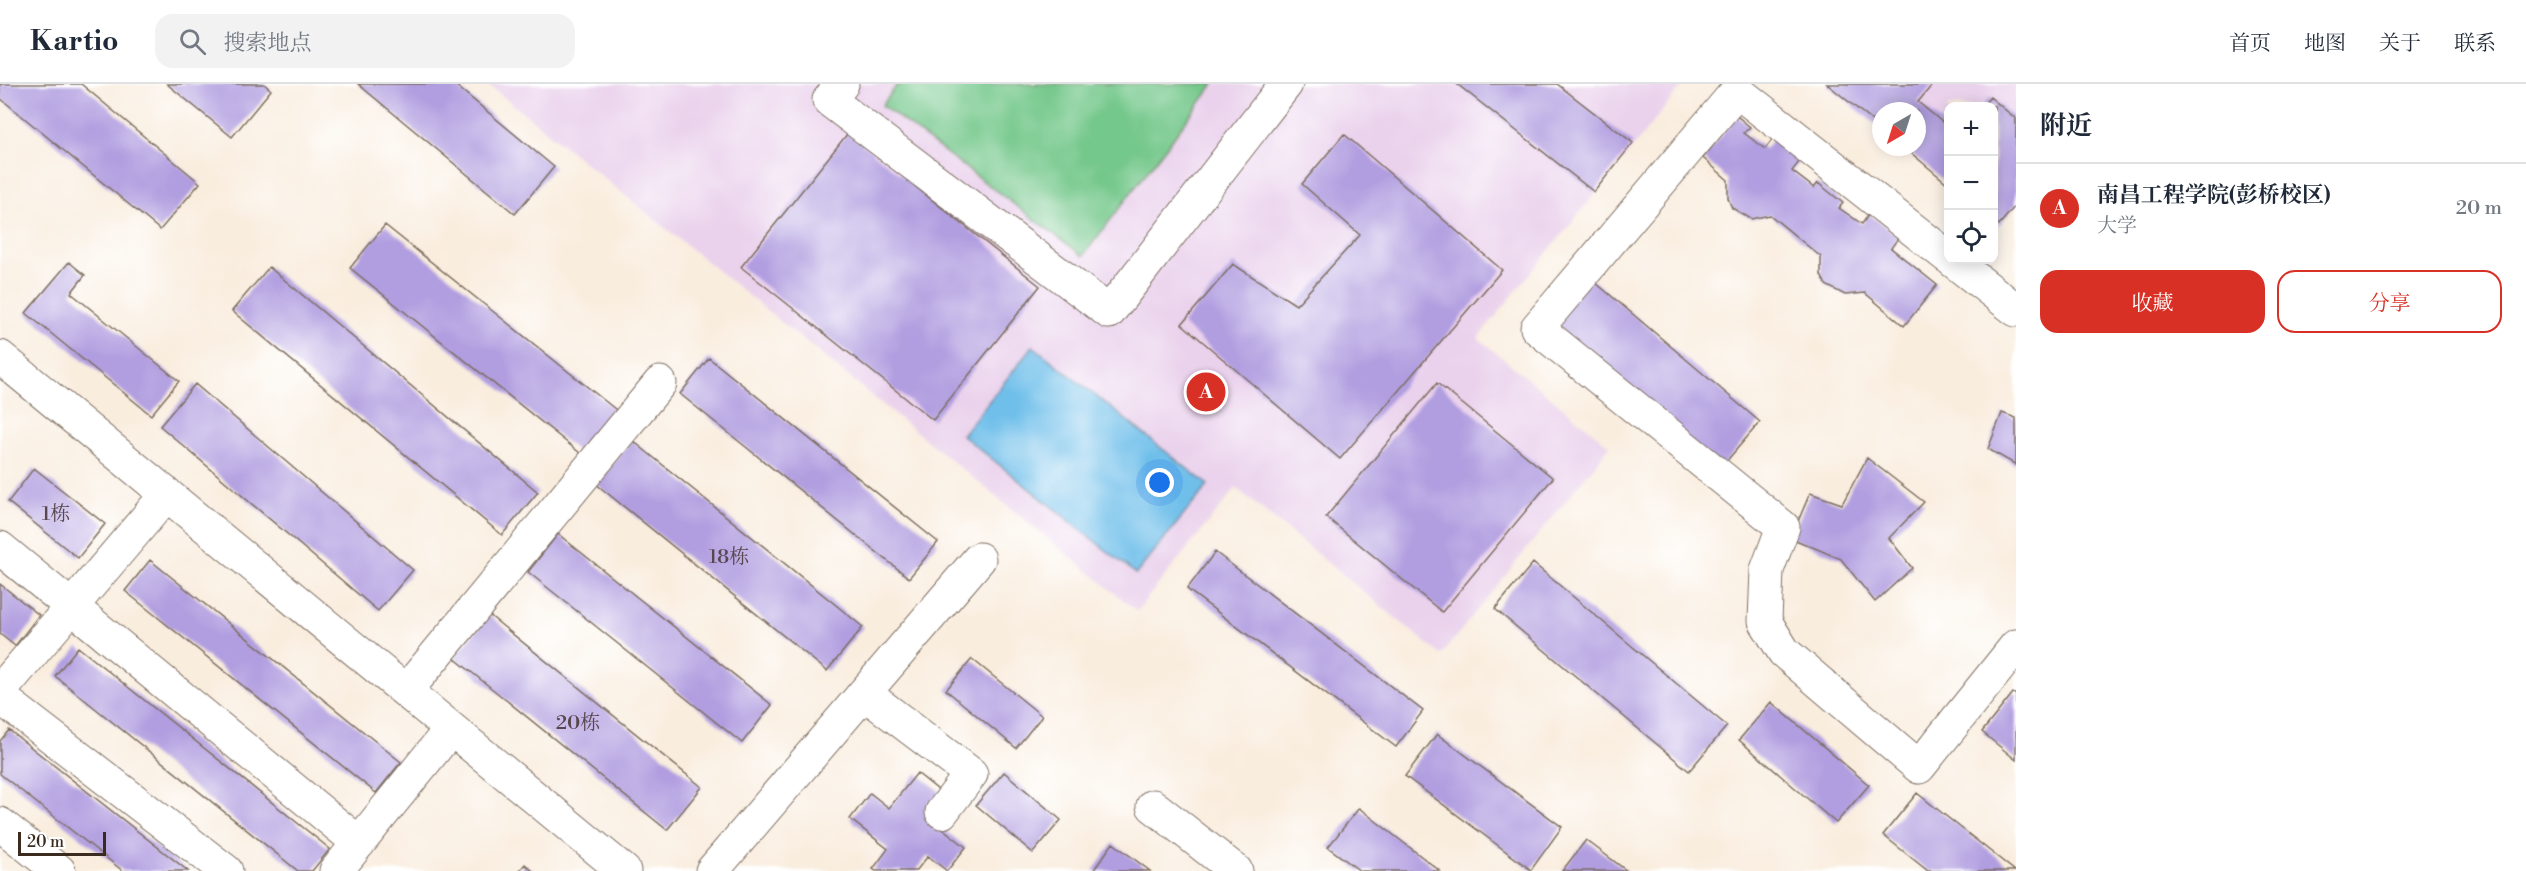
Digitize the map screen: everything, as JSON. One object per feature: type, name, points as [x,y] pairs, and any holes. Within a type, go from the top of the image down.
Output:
[{"type":"street","points":[[842,84],[829,100],[1109,312],[1286,84]]},
{"type":"street","points":[[1944,253],[1737,91],[1537,328],[1783,527],[1767,570],[1765,621],[1784,652],[1919,767],[2016,646]]},
{"type":"street","points":[[1958,264],[2016,310]]},
{"type":"street","points":[[0,357],[624,871]]},
{"type":"street","points":[[406,692],[660,384]]},
{"type":"street","points":[[0,691],[167,494]]},
{"type":"street","points":[[0,548],[359,843]]},
{"type":"street","points":[[712,871],[979,559]]},
{"type":"street","points":[[864,693],[971,774],[942,812]]},
{"type":"street","points":[[0,697],[226,871]]},
{"type":"street","points":[[336,871],[451,729]]},
{"type":"street","points":[[1153,806],[1236,871]]},
{"type":"street","points":[[0,824],[59,871]]},
{"type":"shaded area","points":[[488,84],[1684,84],[1478,338],[1610,446],[1441,655],[1236,488],[1137,611]]},
{"type":"shaded area","points":[[1825,84],[2016,84],[2016,170],[1998,192],[1998,102],[1944,102],[1944,181],[1914,156],[1926,156],[1926,102],[1872,102],[1872,122]]},
{"type":"green space","points":[[898,84],[1214,84],[1083,256],[882,105]]},
{"type":"water","points":[[1033,346],[1208,485],[1136,574],[962,435]]},
{"type":"building","points":[[0,84],[81,84],[200,183],[160,230],[0,98]]},
{"type":"building","points":[[167,84],[264,84],[271,90],[232,137]]},
{"type":"building","points":[[358,84],[454,84],[554,167],[515,214]]},
{"type":"building","points":[[1457,84],[1557,84],[1633,143],[1594,192]]},
{"type":"building","points":[[1827,84],[1933,84],[1918,102],[1872,102],[1872,121]]},
{"type":"building","points":[[1990,97],[1996,102],[1986,102]]},
{"type":"building","points":[[1998,104],[2016,119],[2016,205],[1999,225]]},
{"type":"building","points":[[1926,109],[1944,124],[1944,181],[1915,156],[1926,156]]},
{"type":"building","points":[[1737,116],[1750,127],[1744,133],[1765,149],[1775,136],[1803,157],[1792,171],[1814,188],[1818,183],[1843,203],[1839,208],[1862,224],[1869,214],[1899,237],[1891,248],[1937,285],[1904,326],[1865,293],[1845,295],[1826,285],[1821,275],[1821,257],[1770,215],[1751,219],[1732,208],[1728,198],[1728,180],[1703,158]]},
{"type":"building","points":[[848,133],[1040,286],[933,420],[741,267]]},
{"type":"building","points":[[1344,134],[1502,270],[1340,459],[1182,324],[1233,264],[1296,305],[1360,235],[1302,184]]},
{"type":"building","points":[[385,225],[620,413],[585,457],[350,268]]},
{"type":"building","points":[[69,262],[85,275],[71,293],[179,381],[151,415],[26,313]]},
{"type":"building","points":[[269,267],[538,492],[502,535],[232,311]]},
{"type":"building","points":[[1589,277],[1760,422],[1718,471],[1548,326]]},
{"type":"building","points":[[709,358],[938,542],[909,578],[680,394]]},
{"type":"building","points":[[1437,383],[1553,478],[1442,612],[1326,517]]},
{"type":"building","points":[[195,384],[413,570],[378,611],[160,426]]},
{"type":"building","points":[[2002,413],[2016,418],[2016,465],[1988,449]]},
{"type":"building","points":[[632,440],[863,627],[827,671],[596,484]]},
{"type":"building","points":[[1867,458],[1924,502],[1889,538],[1912,568],[1875,602],[1841,559],[1791,538],[1810,493],[1842,504]]},
{"type":"building","points":[[34,468],[105,524],[78,558],[8,502]]},
{"type":"building","points":[[558,534],[772,705],[742,743],[528,572]]},
{"type":"building","points":[[1215,552],[1423,711],[1396,747],[1187,589]]},
{"type":"building","points":[[150,560],[401,762],[376,793],[125,591]]},
{"type":"building","points":[[1533,563],[1727,726],[1689,771],[1495,609]]},
{"type":"building","points":[[0,584],[39,615],[15,646],[0,634]]},
{"type":"building","points":[[489,615],[702,787],[667,830],[454,658]]},
{"type":"building","points":[[78,647],[330,849],[312,871],[298,871],[55,676]]},
{"type":"building","points":[[972,659],[1042,716],[1016,748],[946,690]]},
{"type":"building","points":[[2013,693],[2016,695],[2016,760],[1982,732]]},
{"type":"building","points":[[1771,702],[1869,785],[1836,823],[1739,740]]},
{"type":"building","points":[[9,730],[188,871],[123,871],[0,774],[0,741]]},
{"type":"building","points":[[1437,734],[1562,827],[1531,870],[1405,776]]},
{"type":"building","points":[[1004,772],[1061,820],[1033,853],[976,805]]},
{"type":"building","points":[[917,773],[943,794],[927,816],[966,847],[947,871],[928,856],[916,871],[876,871],[873,869],[888,849],[850,819],[870,793],[889,808]]},
{"type":"building","points":[[1917,793],[2015,871],[1928,871],[1883,835]]},
{"type":"building","points":[[1359,808],[1440,871],[1360,871],[1328,847]]},
{"type":"building","points":[[1586,840],[1627,871],[1562,871]]},
{"type":"building","points":[[1113,843],[1150,871],[1093,871]]},
{"type":"building","points":[[525,864],[533,871],[519,871]]},
{"type":"place","name":"南昌工程学院(彭桥校区)","points":[[1206,392]]}]
